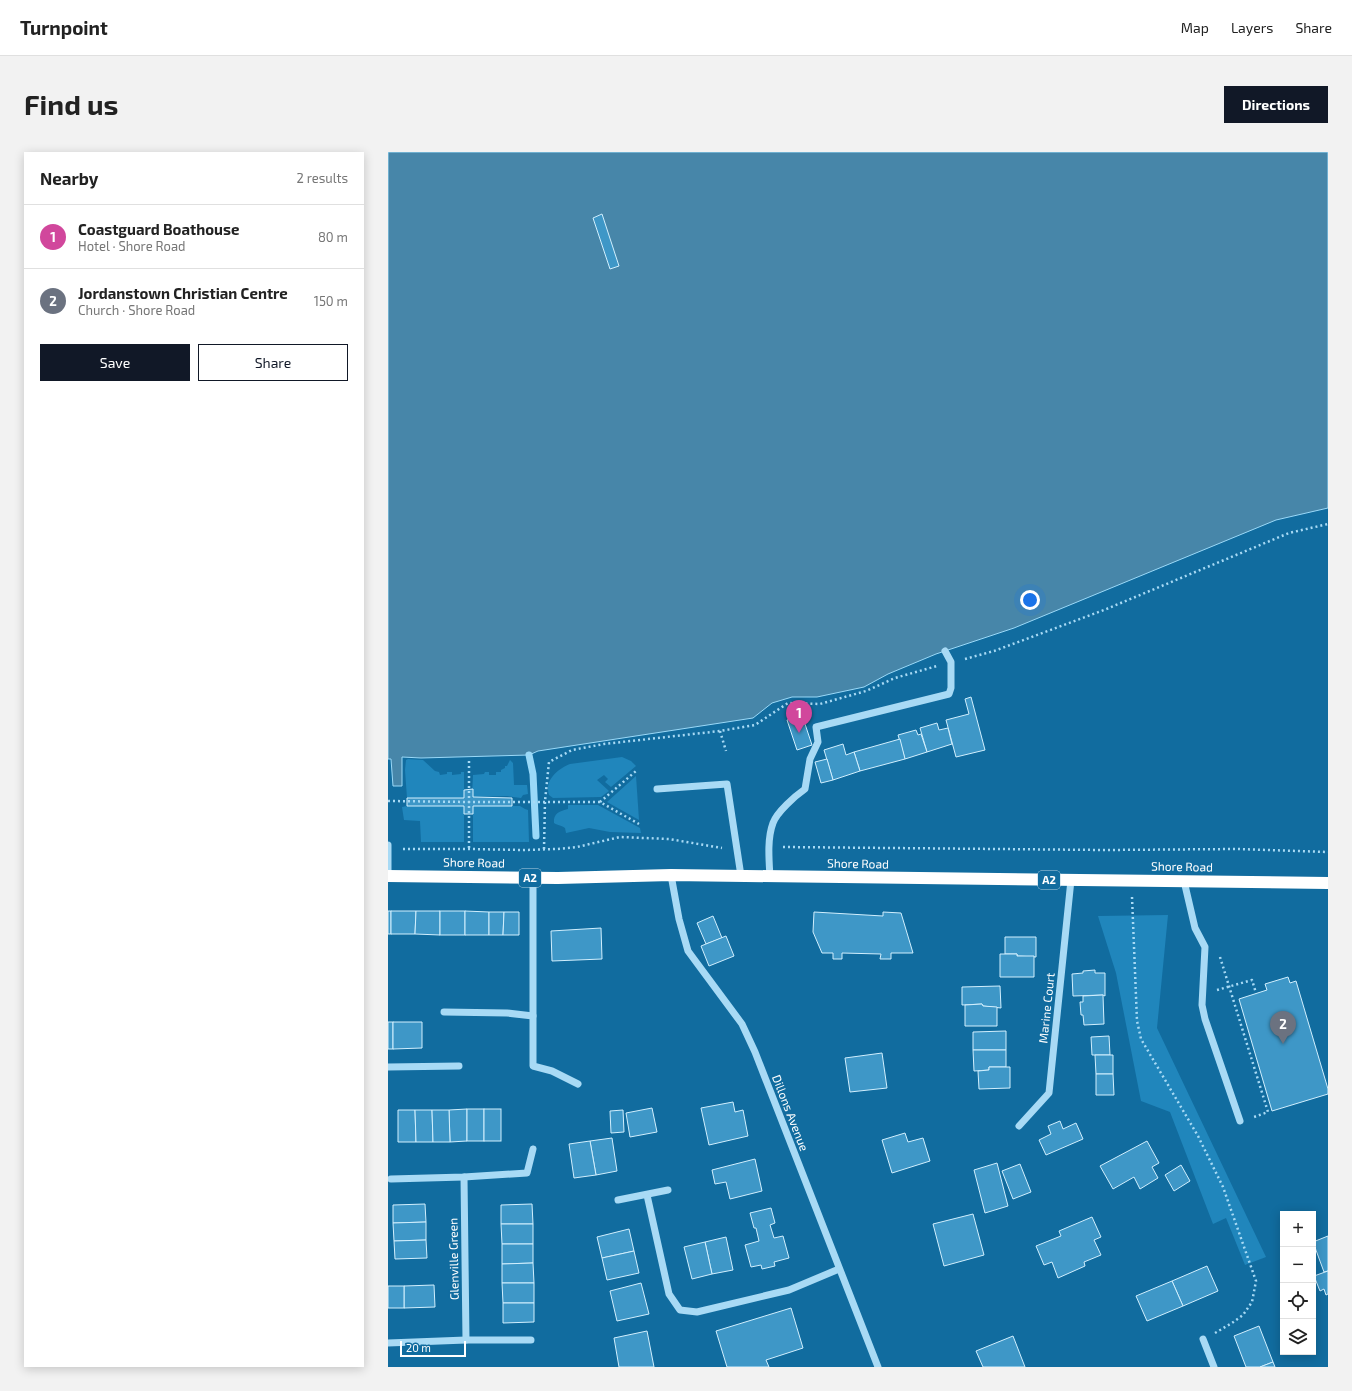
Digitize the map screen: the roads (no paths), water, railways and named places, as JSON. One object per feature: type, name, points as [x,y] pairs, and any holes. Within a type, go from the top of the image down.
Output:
[{"type":"highway","name":"Shore Road","points":[[388,876],[533,878],[671,875],[1328,883]]},
{"type":"street","points":[[770,877],[769,847],[773,822],[788,802],[805,789],[810,759],[818,742],[816,727],[949,694],[951,688],[951,662],[945,651]]},
{"type":"street","points":[[657,789],[727,784],[741,876]]},
{"type":"street","points":[[388,845],[388,876]]},
{"type":"street","name":"Dillons Avenue","points":[[671,875],[678,919],[688,951],[742,1024],[755,1052],[878,1367]]},
{"type":"street","points":[[533,878],[533,1066],[552,1071],[578,1084]]},
{"type":"street","name":"Marine Court","points":[[1019,1126],[1049,1093],[1071,880]]},
{"type":"street","points":[[1184,881],[1195,928],[1205,947],[1202,1005],[1205,1019],[1240,1121]]},
{"type":"street","points":[[444,1012],[507,1013],[532,1016]]},
{"type":"street","points":[[388,1067],[459,1066]]},
{"type":"street","points":[[391,1179],[464,1177],[527,1173],[533,1149]]},
{"type":"street","name":"Glenville Green","points":[[464,1177],[466,1340]]},
{"type":"street","points":[[618,1200],[668,1190]]},
{"type":"street","points":[[647,1195],[669,1294],[680,1310],[696,1312],[789,1290],[839,1268]]},
{"type":"street","points":[[1204,1339],[1214,1367]]},
{"type":"street","points":[[388,1343],[466,1340],[531,1340]]},
{"type":"waterway","points":[[529,755],[533,774],[536,836]]},
{"type":"place","name":"Coastguard Boathouse","points":[[799,733]]},
{"type":"place","name":"Jordanstown Christian Centre","points":[[1283,1044]]}]
